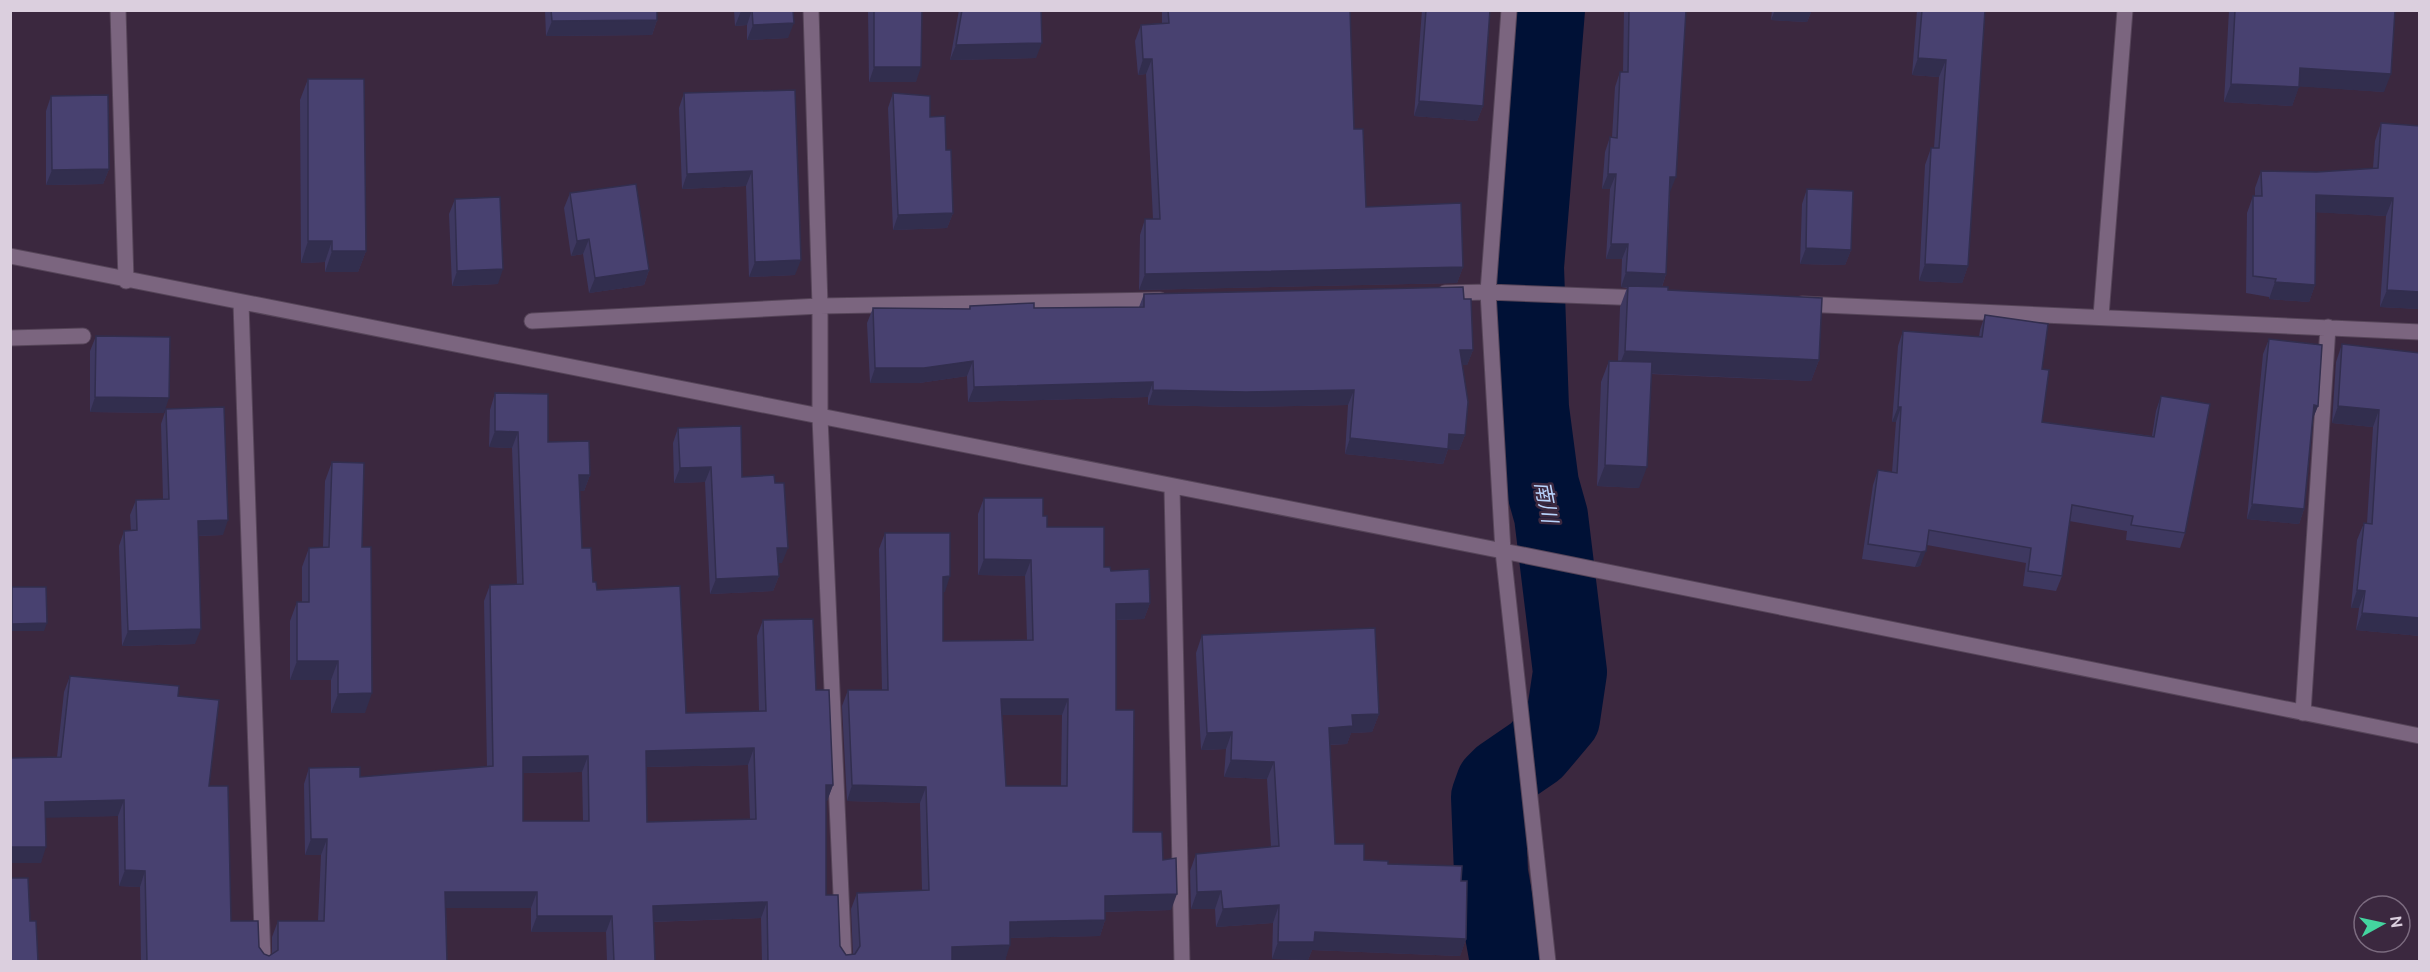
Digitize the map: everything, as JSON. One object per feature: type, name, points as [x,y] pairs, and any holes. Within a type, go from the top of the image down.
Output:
[{"type":"street","points":[[118,10],[126,280]]},
{"type":"street","points":[[811,10],[820,306],[820,418],[844,962]]},
{"type":"street","points":[[1509,10],[1488,292],[1503,551],[1548,962]]},
{"type":"street","points":[[2102,316],[2125,10]]},
{"type":"street","points":[[10,256],[1172,488],[1503,551],[2420,736]]},
{"type":"street","points":[[1429,294],[1488,292],[1653,299]]},
{"type":"street","points":[[532,321],[820,306],[1172,300]]},
{"type":"street","points":[[241,303],[262,962]]},
{"type":"street","points":[[1783,304],[2102,316],[2420,332]]},
{"type":"street","points":[[2304,713],[2328,327]]},
{"type":"street","points":[[10,338],[83,336]]},
{"type":"street","points":[[1172,488],[1182,962]]},
{"type":"building","points":[[551,10],[657,10],[657,20],[552,21]]},
{"type":"building","points":[[752,10],[793,10],[794,23],[753,25]]},
{"type":"building","points":[[874,10],[922,10],[921,67],[874,67]]},
{"type":"building","points":[[962,10],[1041,10],[1042,43],[956,45]]},
{"type":"building","points":[[1168,10],[1350,10],[1354,129],[1363,129],[1366,207],[1461,203],[1463,267],[1145,274],[1145,219],[1160,219],[1152,59],[1143,59],[1141,25],[1169,23]]},
{"type":"building","points":[[1426,10],[1490,10],[1483,106],[1419,101]]},
{"type":"building","points":[[1629,10],[1686,10],[1676,177],[1670,177],[1666,274],[1626,272],[1628,244],[1611,244],[1616,174],[1608,174],[1610,137],[1617,138],[1620,72],[1628,72]]},
{"type":"building","points":[[1922,10],[1985,10],[1968,266],[1925,264],[1931,148],[1939,148],[1946,60],[1918,58]]},
{"type":"building","points":[[2235,10],[2395,10],[2391,74],[2300,68],[2299,87],[2231,84]]},
{"type":"building","points":[[308,79],[364,79],[366,251],[332,251],[332,241],[308,241]]},
{"type":"building","points":[[795,90],[801,260],[755,262],[752,171],[687,174],[684,93]]},
{"type":"building","points":[[893,93],[930,96],[930,117],[945,116],[946,150],[951,150],[953,213],[898,215]]},
{"type":"building","points":[[108,95],[109,169],[52,170],[51,96]]},
{"type":"building","points":[[2381,123],[2420,126],[2420,292],[2387,290],[2393,198],[2316,195],[2315,285],[2275,282],[2276,279],[2253,276],[2253,196],[2262,196],[2261,171],[2317,172],[2378,168]]},
{"type":"building","points":[[636,184],[649,270],[595,278],[589,239],[577,241],[570,193]]},
{"type":"building","points":[[1807,189],[1853,191],[1851,250],[1806,248]]},
{"type":"building","points":[[500,197],[503,269],[457,271],[455,199]]},
{"type":"building","points":[[1628,286],[1822,298],[1819,360],[1625,351]]},
{"type":"building","points":[[1463,287],[1464,299],[1471,299],[1473,350],[1460,350],[1468,402],[1465,435],[1449,434],[1448,449],[1350,438],[1354,390],[1246,392],[1153,390],[1153,382],[974,387],[973,361],[924,368],[875,368],[873,308],[970,309],[970,306],[1034,303],[1034,308],[1144,307],[1144,294]]},
{"type":"building","points":[[1985,315],[2048,324],[2042,369],[2049,370],[2042,422],[2154,437],[2161,396],[2210,404],[2185,533],[2131,525],[2133,516],[2072,505],[2062,576],[2028,571],[2031,548],[1929,530],[1926,551],[1868,544],[1878,470],[1897,473],[1903,331],[1982,337]]},
{"type":"building","points":[[96,336],[170,337],[169,398],[95,397]]},
{"type":"building","points":[[2269,339],[2322,345],[2318,406],[2314,405],[2304,509],[2252,504]]},
{"type":"building","points":[[2342,344],[2420,353],[2420,618],[2362,613],[2365,591],[2357,590],[2364,523],[2372,524],[2379,410],[2338,406]]},
{"type":"building","points":[[1609,361],[1652,362],[1647,467],[1605,465]]},
{"type":"building","points":[[495,393],[548,394],[548,442],[589,441],[590,475],[579,475],[582,548],[591,548],[593,582],[596,582],[597,590],[680,586],[686,713],[766,711],[763,620],[813,619],[816,690],[829,690],[833,785],[826,785],[826,895],[838,895],[840,946],[846,955],[855,954],[860,946],[857,893],[929,890],[926,787],[852,785],[848,690],[888,690],[885,533],[950,533],[950,576],[943,577],[943,641],[1033,640],[1031,560],[984,559],[984,498],[1043,498],[1043,516],[1047,516],[1047,527],[1104,527],[1104,567],[1110,567],[1111,571],[1149,569],[1150,603],[1116,604],[1116,710],[1134,710],[1133,832],[1162,832],[1163,860],[1176,858],[1177,894],[1105,896],[1105,920],[1010,922],[1010,945],[952,947],[952,962],[768,962],[767,902],[653,906],[655,962],[614,962],[612,916],[537,916],[537,892],[445,892],[447,962],[147,962],[145,871],[125,870],[124,800],[45,802],[46,847],[10,847],[10,758],[61,757],[70,676],[179,686],[178,696],[219,700],[209,786],[228,786],[231,921],[258,921],[259,947],[264,954],[269,956],[278,950],[278,921],[324,921],[327,839],[311,839],[309,768],[360,767],[360,777],[493,766],[490,585],[523,584],[518,432],[495,431]],"holes":[[[1001,699],[1068,699],[1067,786],[1006,786]],[[754,748],[756,819],[647,822],[646,751]],[[588,756],[589,821],[523,821],[523,757]]]},
{"type":"building","points":[[224,407],[228,520],[198,521],[201,629],[128,631],[124,531],[137,530],[136,500],[169,499],[166,409]]},
{"type":"building","points":[[741,426],[742,477],[774,475],[775,483],[784,483],[788,548],[777,548],[779,576],[716,579],[711,467],[680,468],[678,428]]},
{"type":"building","points":[[332,462],[364,463],[362,547],[371,547],[372,693],[338,694],[338,661],[297,661],[297,602],[309,602],[309,548],[329,547]]},
{"type":"building","points":[[12,587],[46,587],[47,623],[12,624]]},
{"type":"building","points":[[1375,628],[1379,714],[1352,715],[1353,726],[1329,728],[1335,844],[1364,844],[1364,860],[1388,861],[1388,864],[1462,866],[1461,881],[1467,881],[1466,939],[1315,932],[1314,942],[1278,942],[1279,905],[1223,909],[1221,891],[1197,892],[1196,854],[1279,846],[1274,762],[1231,760],[1232,732],[1207,733],[1202,635]]},
{"type":"building","points":[[10,878],[28,878],[30,921],[36,921],[38,962],[10,962]]},
{"type":"waterway","name":"南川","points":[[1507,962],[1491,873],[1488,797],[1493,783],[1536,751],[1563,719],[1570,672],[1551,516],[1542,484],[1532,408],[1527,267],[1548,10]]}]
